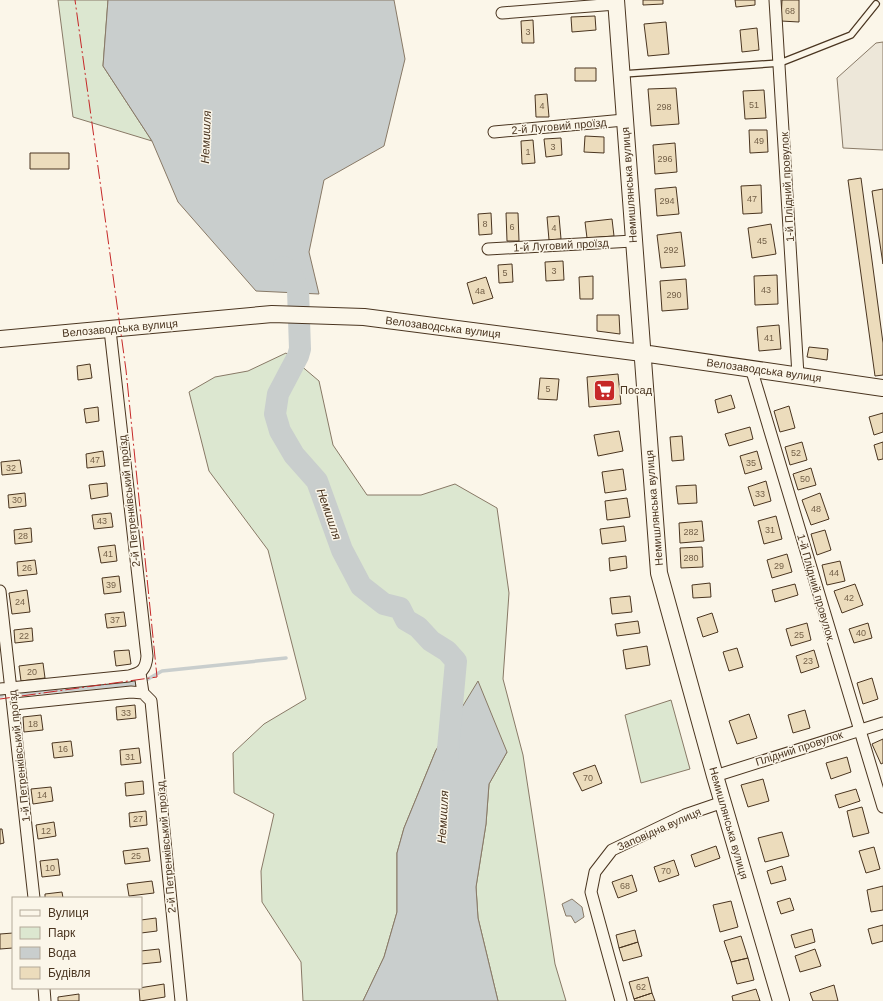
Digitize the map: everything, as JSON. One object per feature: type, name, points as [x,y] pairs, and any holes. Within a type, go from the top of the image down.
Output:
[{"type":"street","name":"1-й Плідний провулок","points":[[775,0],[798,375]]},
{"type":"street","points":[[502,13],[616,2]]},
{"type":"street","name":"Немишлянська вулиця","points":[[616,2],[659,573],[715,776],[781,1001]]},
{"type":"street","name":"2-й Луговий проїзд","points":[[494,132],[624,120]]},
{"type":"street","name":"1-й Луговий проїзд","points":[[488,250],[633,242]]},
{"type":"street","name":"Велозаводська вулиця","points":[[0,338],[110,330],[272,314],[364,317],[642,352],[883,388]]},
{"type":"street","name":"2-й Петренківський проїзд","points":[[110,330],[147,656],[143,683],[153,707],[181,1001]]},
{"type":"street","name":"1-й Плідний провулок","points":[[751,368],[858,729],[883,807]]},
{"type":"street","name":"1-й Петренківський проїзд","points":[[0,591],[14,704],[34,897]]},
{"type":"street","points":[[0,689],[129,676],[143,683],[131,692],[14,704]]},
{"type":"street","name":"Плідний провулок","points":[[715,776],[883,722]]},
{"type":"street","name":"Заповідна вулиця","points":[[621,1001],[591,892],[595,872],[612,850],[685,815],[723,802]]},
{"type":"street","points":[[44,989],[45,1001]]},
{"type":"lane","points":[[621,74],[780,63],[851,35],[876,4]]},
{"type":"green space","points":[[58,0],[108,0],[103,66],[152,141],[73,117]]},
{"type":"green space","points":[[286,353],[319,381],[333,445],[367,495],[421,495],[455,484],[497,508],[509,593],[503,679],[523,755],[555,964],[566,1001],[498,1001],[478,918],[476,887],[486,824],[489,784],[507,752],[436,750],[404,828],[397,853],[397,912],[384,957],[363,1001],[303,1001],[301,962],[262,902],[261,871],[274,814],[234,793],[233,753],[264,724],[306,699],[268,550],[209,471],[189,392],[215,377],[248,371]]},
{"type":"green space","points":[[671,700],[690,769],[641,783],[625,715]]},
{"type":"shaded area","points":[[883,42],[883,150],[843,148],[837,78],[876,43]]},
{"type":"water","points":[[108,0],[394,0],[405,59],[384,146],[324,180],[309,252],[319,294],[256,291],[178,202],[152,141],[103,66]]},
{"type":"water","points":[[478,681],[507,752],[489,784],[486,824],[476,887],[478,918],[498,1001],[363,1001],[384,957],[397,912],[397,853],[404,828],[436,750]]},
{"type":"water","points":[[572,899],[582,907],[584,917],[575,923],[571,916],[566,916],[562,904]]},
{"type":"building","points":[[643,0],[663,0],[663,4],[643,5]]},
{"type":"building","points":[[735,0],[755,0],[755,5],[736,7]]},
{"type":"building","points":[[782,0],[799,0],[799,22],[781,21]]},
{"type":"building","points":[[595,16],[596,30],[572,32],[571,17]]},
{"type":"building","points":[[533,20],[534,43],[522,43],[521,21]]},
{"type":"building","points":[[666,22],[669,54],[648,56],[644,24]]},
{"type":"building","points":[[757,28],[759,50],[742,52],[740,30]]},
{"type":"building","points":[[575,68],[596,68],[596,81],[575,81]]},
{"type":"building","points":[[676,88],[679,124],[651,126],[648,89]]},
{"type":"building","points":[[764,90],[766,118],[745,119],[743,91]]},
{"type":"building","points":[[547,94],[549,117],[536,117],[535,95]]},
{"type":"building","points":[[749,130],[767,130],[768,152],[750,153]]},
{"type":"building","points":[[585,136],[604,137],[604,153],[584,152]]},
{"type":"building","points":[[561,138],[562,155],[546,157],[544,139]]},
{"type":"building","points":[[533,140],[535,163],[522,164],[521,141]]},
{"type":"building","points":[[675,143],[677,172],[655,174],[653,145]]},
{"type":"building","points":[[30,153],[69,153],[69,169],[30,169]]},
{"type":"building","points":[[861,178],[883,343],[883,375],[875,376],[848,180]]},
{"type":"building","points":[[761,185],[762,213],[743,214],[741,186]]},
{"type":"building","points":[[676,187],[679,214],[657,216],[655,189]]},
{"type":"building","points":[[883,189],[883,264],[872,191]]},
{"type":"building","points":[[491,213],[492,234],[479,235],[478,214]]},
{"type":"building","points":[[506,213],[518,213],[519,241],[507,241]]},
{"type":"building","points":[[559,216],[561,239],[549,240],[547,217]]},
{"type":"building","points":[[612,219],[614,236],[587,238],[585,222]]},
{"type":"building","points":[[771,224],[776,254],[752,258],[748,228]]},
{"type":"building","points":[[681,232],[685,266],[661,268],[657,235]]},
{"type":"building","points":[[563,261],[564,280],[546,281],[545,262]]},
{"type":"building","points":[[512,264],[513,282],[499,283],[498,265]]},
{"type":"building","points":[[777,275],[778,304],[755,305],[754,276]]},
{"type":"building","points":[[593,276],[593,299],[580,299],[579,277]]},
{"type":"building","points":[[486,277],[493,298],[473,304],[467,283]]},
{"type":"building","points":[[686,279],[688,309],[662,311],[660,281]]},
{"type":"building","points":[[597,315],[619,315],[620,334],[597,331]]},
{"type":"building","points":[[779,325],[781,349],[759,351],[757,327]]},
{"type":"building","points":[[809,347],[828,349],[827,360],[807,357]]},
{"type":"building","points":[[90,364],[92,378],[78,380],[77,366]]},
{"type":"building","name":"Посад","points":[[618,374],[621,404],[589,407],[587,377]]},
{"type":"building","points":[[540,378],[559,379],[557,400],[538,399]]},
{"type":"building","points":[[731,395],[735,408],[718,413],[715,400]]},
{"type":"building","points":[[789,406],[795,428],[780,432],[774,411]]},
{"type":"building","points":[[98,407],[99,421],[86,423],[84,409]]},
{"type":"building","points":[[883,413],[883,432],[874,435],[869,417]]},
{"type":"building","points":[[750,427],[753,439],[729,446],[725,434]]},
{"type":"building","points":[[619,431],[623,451],[598,456],[594,435]]},
{"type":"building","points":[[682,436],[684,460],[672,461],[670,437]]},
{"type":"building","points":[[802,442],[807,460],[790,465],[785,447]]},
{"type":"building","points":[[883,442],[883,459],[878,460],[874,445]]},
{"type":"building","points":[[103,451],[105,466],[87,468],[86,454]]},
{"type":"building","points":[[757,451],[762,469],[745,474],[740,456]]},
{"type":"building","points":[[20,460],[22,473],[2,475],[1,462]]},
{"type":"building","points":[[811,468],[816,485],[798,490],[793,474]]},
{"type":"building","points":[[623,469],[626,490],[605,493],[602,472]]},
{"type":"building","points":[[766,481],[771,501],[754,506],[748,487]]},
{"type":"building","points":[[107,483],[108,496],[91,499],[89,485]]},
{"type":"building","points":[[696,485],[697,503],[678,504],[676,486]]},
{"type":"building","points":[[25,493],[26,506],[9,508],[8,495]]},
{"type":"building","points":[[820,493],[829,519],[811,525],[802,500]]},
{"type":"building","points":[[627,498],[630,517],[607,520],[605,501]]},
{"type":"building","points":[[111,513],[113,527],[94,529],[92,515]]},
{"type":"building","points":[[776,516],[782,539],[764,544],[758,521]]},
{"type":"building","points":[[702,521],[704,541],[680,543],[679,523]]},
{"type":"building","points":[[624,526],[626,541],[602,544],[600,529]]},
{"type":"building","points":[[31,528],[32,542],[15,544],[14,530]]},
{"type":"building","points":[[825,530],[831,550],[817,555],[811,534]]},
{"type":"building","points":[[115,545],[117,561],[101,563],[98,547]]},
{"type":"building","points":[[702,547],[703,567],[681,568],[680,548]]},
{"type":"building","points":[[787,554],[792,572],[772,578],[767,560]]},
{"type":"building","points":[[626,556],[627,568],[610,571],[609,558]]},
{"type":"building","points":[[35,560],[37,574],[18,576],[17,562]]},
{"type":"building","points":[[840,561],[845,581],[827,585],[822,565]]},
{"type":"building","points":[[119,576],[121,592],[104,594],[102,578]]},
{"type":"building","points":[[710,583],[711,597],[693,598],[692,585]]},
{"type":"building","points":[[795,584],[798,595],[775,602],[772,590]]},
{"type":"building","points":[[855,584],[863,605],[842,613],[834,591]]},
{"type":"building","points":[[27,590],[30,612],[12,614],[9,593]]},
{"type":"building","points":[[630,596],[632,612],[612,614],[610,598]]},
{"type":"building","points":[[124,612],[126,626],[107,628],[105,614]]},
{"type":"building","points":[[712,613],[718,632],[703,637],[697,618]]},
{"type":"building","points":[[638,621],[640,633],[617,636],[615,624]]},
{"type":"building","points":[[807,623],[811,640],[791,646],[786,629]]},
{"type":"building","points":[[868,623],[872,638],[854,643],[849,629]]},
{"type":"building","points":[[32,628],[33,641],[15,643],[14,630]]},
{"type":"building","points":[[647,646],[650,665],[626,669],[623,650]]},
{"type":"building","points":[[737,648],[743,667],[729,671],[723,652]]},
{"type":"building","points":[[129,650],[131,664],[116,666],[114,651]]},
{"type":"building","points":[[814,650],[819,667],[801,673],[796,656]]},
{"type":"building","points":[[43,663],[45,678],[21,681],[19,666]]},
{"type":"building","points":[[872,678],[878,699],[863,704],[857,683]]},
{"type":"building","points":[[135,705],[136,718],[117,720],[116,707]]},
{"type":"building","points":[[805,710],[810,728],[793,733],[788,715]]},
{"type":"building","points":[[749,714],[757,738],[737,744],[729,721]]},
{"type":"building","points":[[41,715],[43,730],[24,732],[23,717]]},
{"type":"building","points":[[883,739],[883,763],[881,764],[872,744]]},
{"type":"building","points":[[71,741],[73,756],[54,758],[52,743]]},
{"type":"building","points":[[139,748],[141,763],[121,765],[120,750]]},
{"type":"building","points":[[847,757],[851,772],[831,779],[826,763]]},
{"type":"building","points":[[595,765],[602,783],[582,791],[573,773]]},
{"type":"building","points":[[763,779],[769,801],[748,807],[741,785]]},
{"type":"building","points":[[143,781],[144,794],[126,796],[125,783]]},
{"type":"building","points":[[51,787],[53,801],[33,804],[31,789]]},
{"type":"building","points":[[856,789],[860,801],[839,808],[835,795]]},
{"type":"building","points":[[862,807],[869,833],[853,837],[847,811]]},
{"type":"building","points":[[146,811],[147,825],[130,827],[129,813]]},
{"type":"building","points":[[54,822],[56,836],[38,839],[36,825]]},
{"type":"building","points":[[0,829],[2,829],[4,843],[0,844]]},
{"type":"building","points":[[782,832],[789,856],[765,862],[758,838]]},
{"type":"building","points":[[716,846],[720,858],[695,867],[691,855]]},
{"type":"building","points":[[874,847],[880,869],[866,873],[859,851]]},
{"type":"building","points":[[148,848],[150,861],[125,864],[123,851]]},
{"type":"building","points":[[58,859],[60,875],[42,877],[40,861]]},
{"type":"building","points":[[674,860],[679,875],[659,882],[654,867]]},
{"type":"building","points":[[782,866],[786,880],[771,884],[767,871]]},
{"type":"building","points":[[632,875],[637,891],[618,898],[612,882]]},
{"type":"building","points":[[152,881],[154,893],[129,896],[127,884]]},
{"type":"building","points":[[883,886],[883,910],[871,912],[867,890]]},
{"type":"building","points":[[62,892],[63,897],[45,897],[45,894]]},
{"type":"building","points":[[790,898],[794,910],[781,914],[777,902]]},
{"type":"building","points":[[731,901],[738,927],[720,932],[713,905]]},
{"type":"building","points":[[156,918],[157,931],[142,933],[142,920]]},
{"type":"building","points":[[883,925],[883,941],[872,944],[868,929]]},
{"type":"building","points":[[812,929],[815,942],[795,948],[791,935]]},
{"type":"building","points":[[635,930],[638,942],[619,948],[616,935]]},
{"type":"building","points":[[12,933],[12,948],[0,949],[0,934]]},
{"type":"building","points":[[741,936],[748,958],[731,962],[724,941]]},
{"type":"building","points":[[638,942],[642,956],[623,961],[619,948]]},
{"type":"building","points":[[159,949],[161,962],[142,964],[142,951]]},
{"type":"building","points":[[815,949],[821,966],[800,972],[795,956]]},
{"type":"building","points":[[748,958],[754,980],[737,984],[731,962]]},
{"type":"building","points":[[648,977],[652,993],[634,999],[629,982]]},
{"type":"building","points":[[164,984],[165,997],[140,1001],[139,989],[142,989],[142,988]]},
{"type":"building","points":[[834,985],[838,1001],[813,1001],[810,993]]},
{"type":"building","points":[[756,989],[760,1001],[733,1001],[732,996]]},
{"type":"building","points":[[652,993],[655,1001],[635,1001],[634,999]]},
{"type":"building","points":[[79,994],[79,1001],[58,1001],[58,997]]},
{"type":"waterway","name":"Немишля","points":[[284,267],[293,277],[298,290],[300,349],[298,356],[278,394],[275,414],[280,431],[294,455],[317,481],[342,550],[361,586],[384,604],[400,608],[406,620],[418,627],[431,641],[447,651],[456,661],[447,760]]},
{"type":"waterway","points":[[23,694],[141,683],[162,671],[286,658]]},
{"type":"power","points":[[0,699],[157,677],[126,370],[75,0]]},
{"type":"place","name":"Посад","points":[[604,390]]}]
